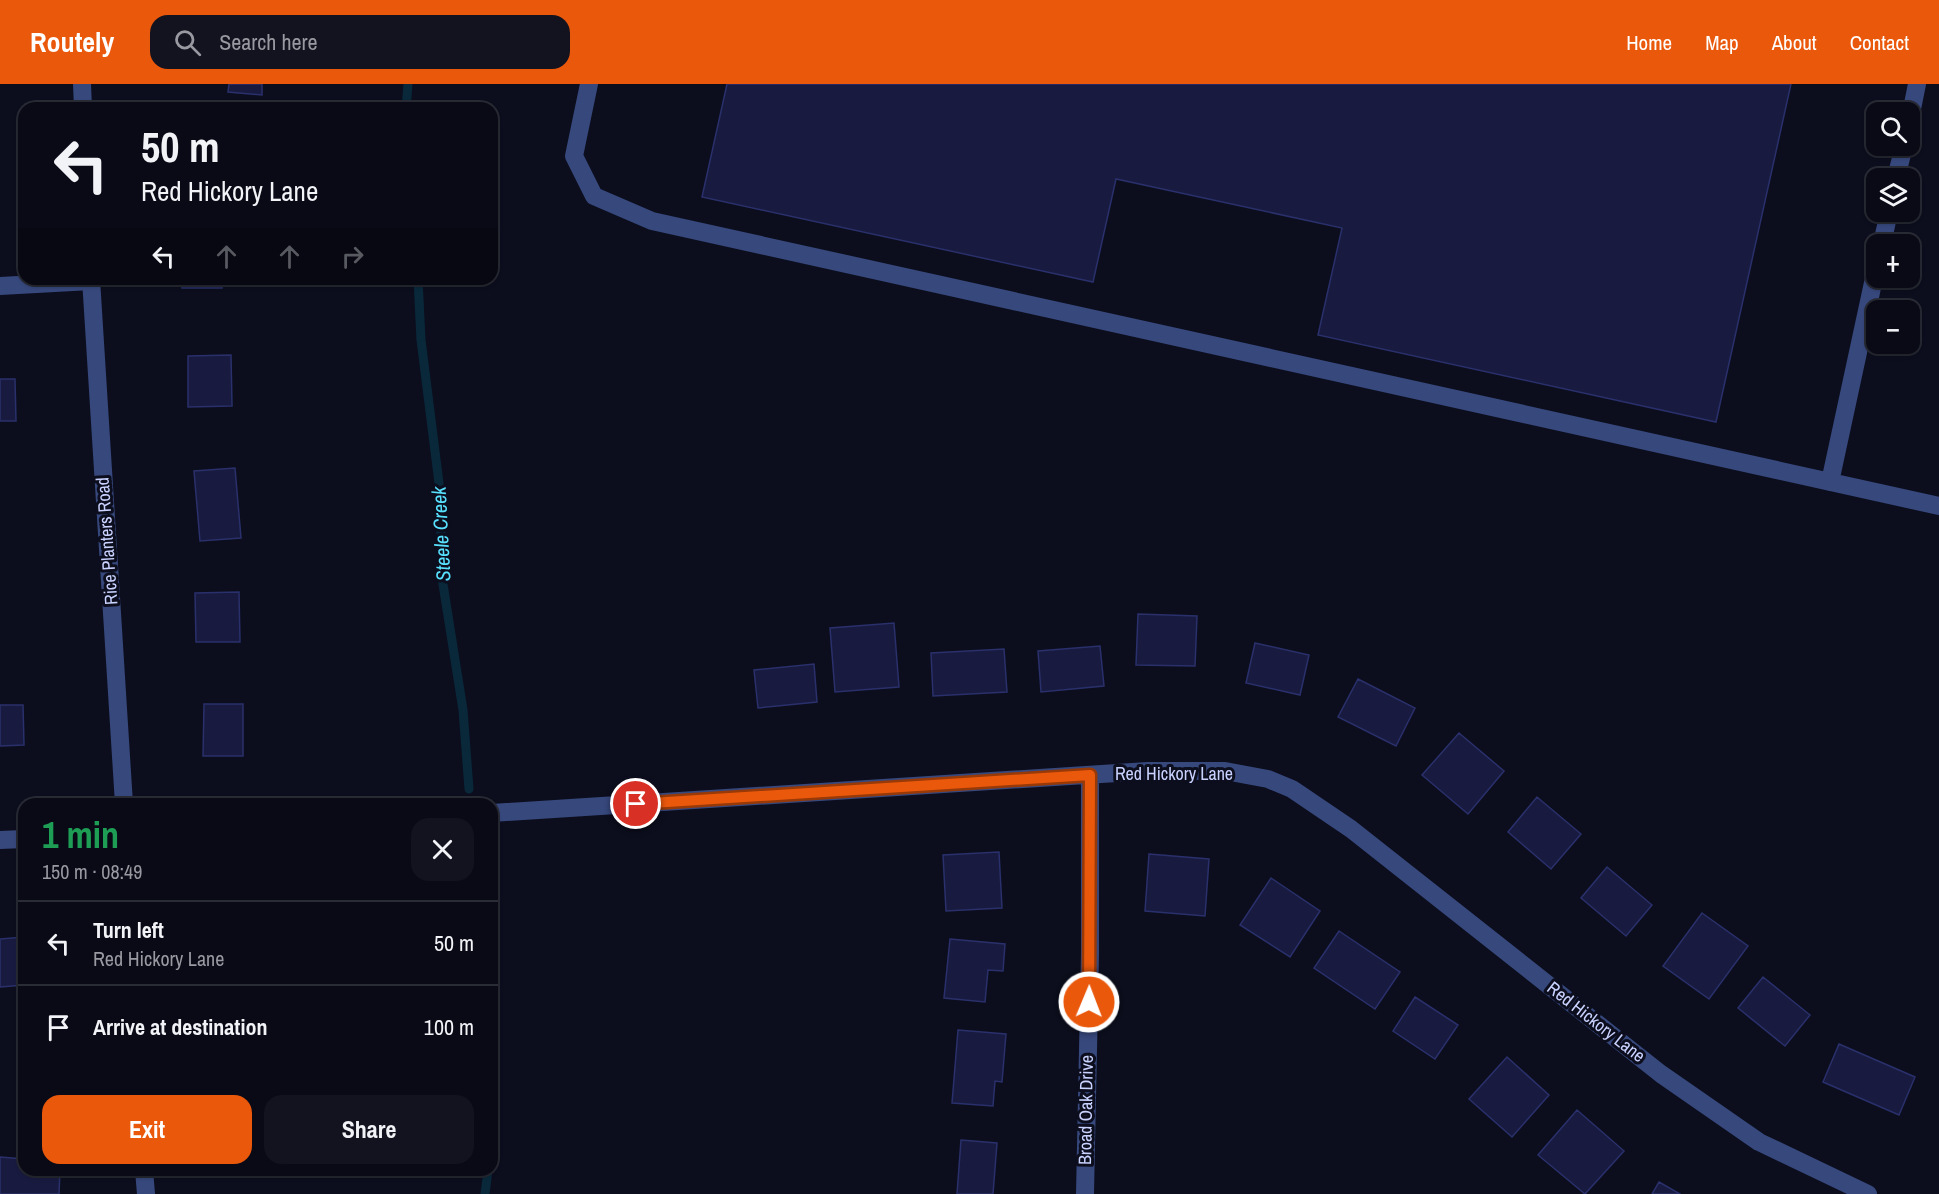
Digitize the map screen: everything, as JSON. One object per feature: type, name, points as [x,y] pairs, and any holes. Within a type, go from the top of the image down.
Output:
[{"type":"street","points":[[82,84],[83,102]]},
{"type":"street","points":[[589,84],[574,156],[594,196],[652,221],[1939,506]]},
{"type":"street","points":[[1913,102],[1917,84]]},
{"type":"street","points":[[0,286],[18,285]]},
{"type":"street","name":"Rice Planters Road","points":[[91,285],[124,798]]},
{"type":"street","points":[[1830,482],[1872,288]]},
{"type":"street","name":"Red Hickory Lane","points":[[498,813],[1148,771],[1225,771],[1268,779],[1292,789],[1351,829],[1661,1074],[1759,1142],[1868,1194]]},
{"type":"street","name":"Broad Oak Drive","points":[[1085,1194],[1090,954],[1090,775]]},
{"type":"street","points":[[0,840],[18,839]]},
{"type":"street","points":[[144,1176],[146,1194]]},
{"type":"building","points":[[229,84],[262,84],[262,95],[228,92]]},
{"type":"building","points":[[727,84],[1791,84],[1716,422],[1318,335],[1342,228],[1116,179],[1093,282],[702,197]]},
{"type":"building","points":[[182,285],[222,285],[222,288],[182,288]]},
{"type":"building","points":[[231,355],[232,406],[188,407],[188,356]]},
{"type":"building","points":[[0,379],[15,379],[16,421],[0,421]]},
{"type":"building","points":[[235,468],[241,538],[200,541],[194,471]]},
{"type":"building","points":[[239,592],[240,642],[196,642],[195,593]]},
{"type":"building","points":[[1138,614],[1197,616],[1195,666],[1136,665]]},
{"type":"building","points":[[894,623],[899,687],[835,692],[830,628]]},
{"type":"building","points":[[1255,643],[1309,655],[1300,695],[1246,683]]},
{"type":"building","points":[[1100,646],[1104,686],[1041,692],[1038,651]]},
{"type":"building","points":[[1004,649],[1007,692],[933,696],[931,653]]},
{"type":"building","points":[[814,664],[817,702],[758,708],[754,670]]},
{"type":"building","points":[[1358,679],[1415,708],[1396,746],[1338,717]]},
{"type":"building","points":[[204,704],[243,704],[243,756],[203,756]]},
{"type":"building","points":[[0,705],[23,705],[24,745],[0,746]]},
{"type":"building","points":[[1459,733],[1504,771],[1468,814],[1422,775]]},
{"type":"building","points":[[1537,797],[1581,834],[1551,869],[1508,832]]},
{"type":"building","points":[[999,852],[1002,908],[946,911],[943,855]]},
{"type":"building","points":[[1149,854],[1209,859],[1205,916],[1145,911]]},
{"type":"building","points":[[1607,867],[1652,905],[1626,936],[1581,898]]},
{"type":"building","points":[[1271,878],[1320,911],[1290,957],[1240,925]]},
{"type":"building","points":[[1702,913],[1748,946],[1709,999],[1663,966]]},
{"type":"building","points":[[1339,931],[1400,972],[1375,1009],[1314,968]]},
{"type":"building","points":[[18,938],[18,986],[0,987],[0,939]]},
{"type":"building","points":[[950,939],[1005,944],[1003,971],[988,970],[985,1002],[944,998]]},
{"type":"building","points":[[1763,977],[1810,1015],[1785,1046],[1738,1008]]},
{"type":"building","points":[[1415,997],[1458,1025],[1435,1059],[1393,1031]]},
{"type":"building","points":[[958,1030],[1006,1034],[1002,1082],[995,1081],[993,1106],[952,1103]]},
{"type":"building","points":[[1839,1044],[1915,1077],[1899,1115],[1823,1082]]},
{"type":"building","points":[[1507,1057],[1549,1095],[1512,1137],[1469,1099]]},
{"type":"building","points":[[1577,1110],[1624,1151],[1585,1194],[1538,1155]]},
{"type":"building","points":[[961,1140],[997,1143],[993,1194],[957,1194]]},
{"type":"building","points":[[0,1157],[18,1158],[18,1176],[60,1176],[59,1194],[0,1194]]},
{"type":"building","points":[[1659,1182],[1680,1194],[1652,1194]]},
{"type":"waterway","name":"Steele Creek","points":[[406,102],[408,84]]},
{"type":"waterway","name":"Steele Creek","points":[[418,285],[421,340],[440,491],[442,578],[463,710],[469,789]]},
{"type":"waterway","name":"Steele Creek","points":[[485,1194],[487,1176]]},
{"type":"route","points":[[636,804],[1090,775],[1089,1002]]}]
